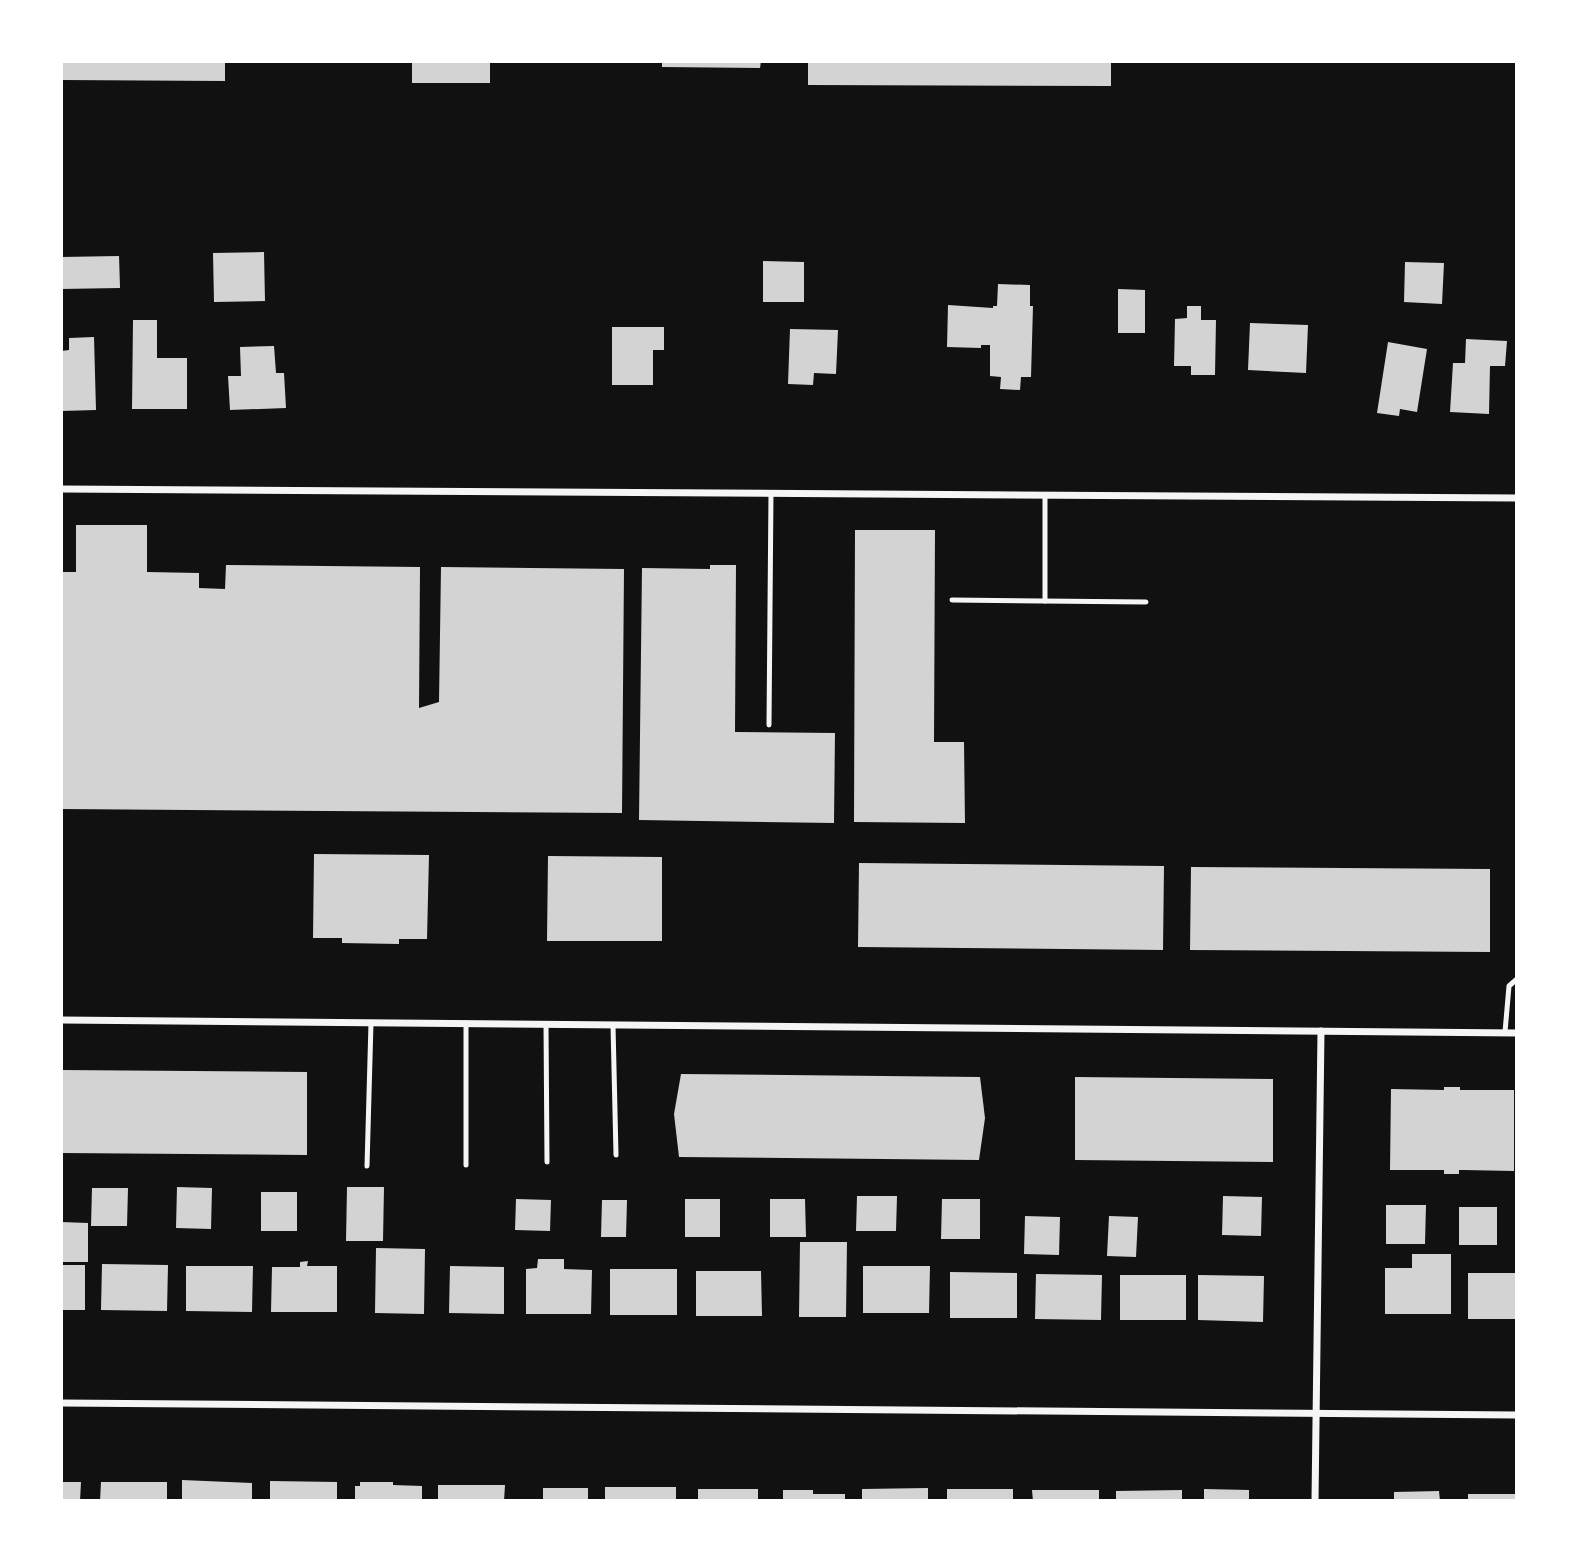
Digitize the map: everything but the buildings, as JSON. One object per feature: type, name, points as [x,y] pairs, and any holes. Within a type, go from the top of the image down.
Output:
[{"type":"street","points":[[61,489],[1517,498]]},
{"type":"street","points":[[61,1020],[1517,1032]]},
{"type":"street","points":[[1315,1501],[1321,1031]]},
{"type":"street","points":[[61,1403],[1517,1415]]},
{"type":"lane","points":[[769,725],[771,493]]},
{"type":"lane","points":[[1045,495],[1045,601]]},
{"type":"lane","points":[[952,600],[1146,602]]},
{"type":"lane","points":[[1505,1032],[1509,986],[1517,979]]},
{"type":"lane","points":[[368,1166],[371,1023]]},
{"type":"lane","points":[[466,1024],[466,1165]]},
{"type":"lane","points":[[546,1024],[547,1163]]},
{"type":"lane","points":[[613,1025],[616,1155]]}]
